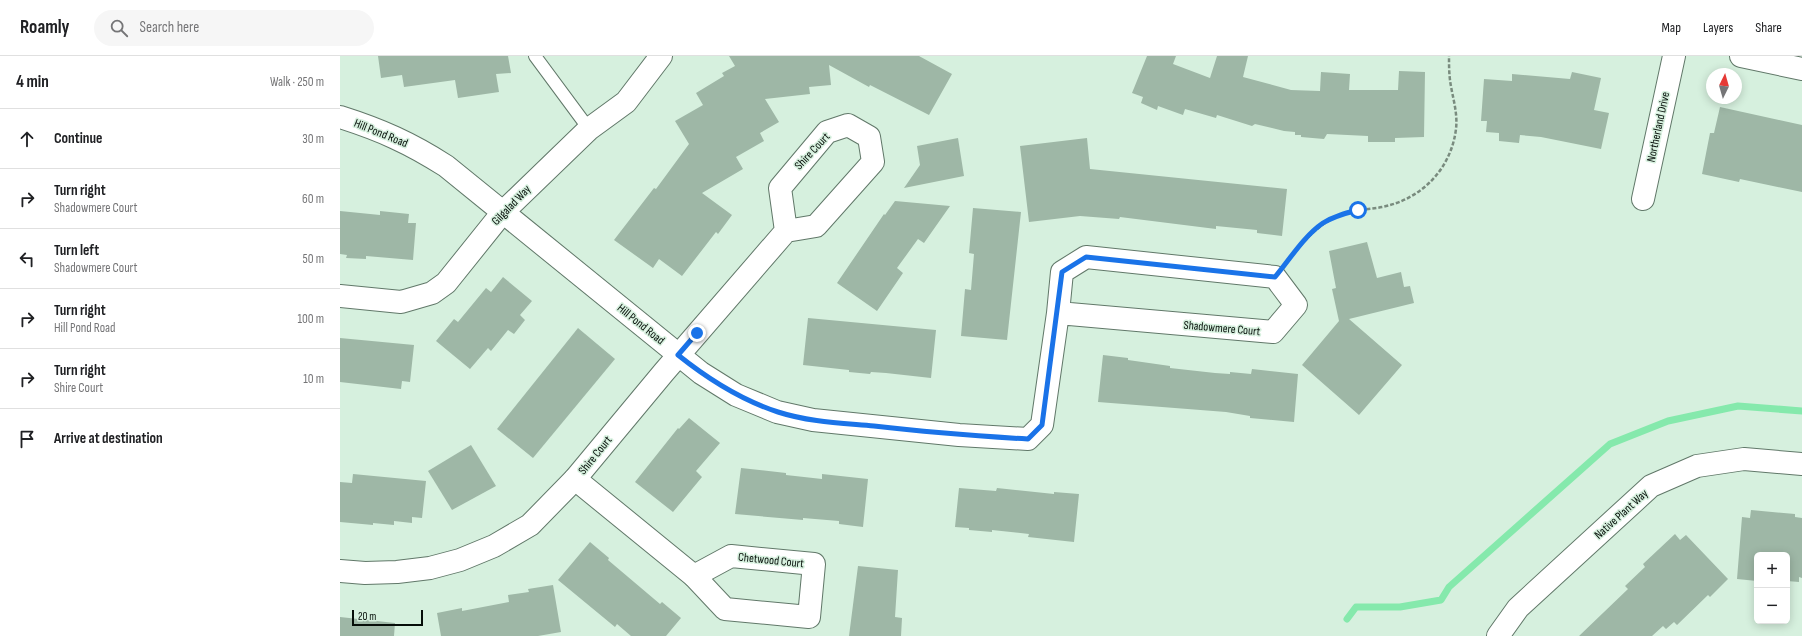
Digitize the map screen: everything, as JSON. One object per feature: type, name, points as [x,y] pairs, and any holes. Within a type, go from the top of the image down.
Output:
[{"type":"street","name":"Gilgalad Way","points":[[340,296],[401,302],[432,293],[446,282],[503,212],[589,129],[626,102],[661,56]]},
{"type":"street","name":"Northerland Drive","points":[[1643,199],[1674,56]]},
{"type":"street","points":[[1741,56],[1802,69]]},
{"type":"street","name":"Hill Pond Road","points":[[340,117],[379,129],[416,147],[446,166],[701,373],[736,394],[778,412],[813,420],[959,435],[1028,439],[1042,425],[1058,313]]},
{"type":"street","name":"Shire Court","points":[[340,571],[365,573],[397,572],[430,568],[460,560],[494,546],[530,525],[575,479],[678,355],[786,231],[816,226],[873,162],[869,137],[848,125],[827,132],[780,188],[786,231]]},
{"type":"street","points":[[1058,313],[1062,272],[1086,257],[1275,277]]},
{"type":"street","name":"Shadowmere Court","points":[[1058,313],[1273,332],[1296,306],[1275,277]]},
{"type":"street","name":"Native Plant Way","points":[[1498,636],[1518,608],[1651,486],[1697,466],[1744,459],[1802,464]]},
{"type":"street","name":"Chetwood Court","points":[[575,479],[694,576],[725,609],[809,617],[814,564],[731,556],[694,576]]},
{"type":"lane","points":[[535,56],[589,129]]},
{"type":"path","points":[[1275,277],[1308,237],[1322,224],[1338,215],[1358,210],[1382,207],[1405,200],[1426,188],[1440,171],[1451,152],[1456,128],[1455,107],[1450,80],[1449,56]]},
{"type":"building","points":[[378,56],[508,56],[511,73],[496,74],[499,92],[458,98],[455,80],[404,87],[402,75],[381,78]]},
{"type":"building","points":[[729,56],[919,56],[952,74],[929,115],[870,85],[869,87],[829,65],[831,85],[809,87],[810,94],[765,99],[779,122],[760,133],[764,141],[736,157],[743,169],[702,193],[732,215],[718,234],[716,232],[682,276],[659,259],[653,268],[614,240],[654,188],[656,189],[689,144],[675,121],[703,105],[696,93],[724,76],[722,73],[735,66]]},
{"type":"building","points":[[1147,56],[1176,56],[1173,64],[1210,78],[1217,56],[1248,56],[1243,77],[1291,90],[1320,91],[1321,72],[1350,74],[1349,90],[1398,90],[1399,71],[1425,72],[1424,137],[1395,138],[1395,142],[1368,142],[1368,136],[1327,134],[1324,139],[1301,137],[1301,135],[1295,135],[1295,132],[1255,124],[1252,126],[1217,115],[1216,118],[1185,109],[1183,115],[1158,106],[1157,110],[1141,103],[1143,97],[1132,93]]},
{"type":"building","points":[[1572,72],[1601,78],[1594,110],[1609,113],[1601,149],[1541,137],[1520,135],[1519,143],[1499,141],[1499,133],[1486,132],[1487,121],[1481,121],[1484,79],[1512,81],[1512,74],[1570,79]]},
{"type":"building","points":[[1720,107],[1802,125],[1802,192],[1740,179],[1739,182],[1702,174],[1710,133],[1714,133]]},
{"type":"building","points":[[958,138],[964,176],[904,188],[920,165],[917,146]]},
{"type":"building","points":[[1087,138],[1090,169],[1287,189],[1282,236],[1257,233],[1257,230],[1216,226],[1216,229],[1120,217],[1119,219],[1080,216],[1029,222],[1020,146]]},
{"type":"building","points":[[895,201],[950,206],[924,243],[918,239],[897,268],[903,273],[877,311],[837,283],[884,214],[885,215]]},
{"type":"building","points":[[973,208],[1021,212],[1007,340],[961,336],[965,289],[971,290],[974,254],[969,253]]},
{"type":"building","points":[[340,211],[380,215],[380,211],[409,214],[408,223],[416,223],[413,260],[366,256],[366,259],[346,258],[347,255],[340,254]]},
{"type":"building","points":[[1367,242],[1377,278],[1401,272],[1404,287],[1410,286],[1414,303],[1349,319],[1402,365],[1359,415],[1302,365],[1339,321],[1332,289],[1336,288],[1329,251]]},
{"type":"building","points":[[503,277],[532,301],[520,315],[525,320],[514,334],[508,330],[491,351],[488,348],[470,369],[436,341],[454,319],[458,322],[486,288],[491,292]]},
{"type":"building","points":[[808,318],[936,330],[931,378],[886,373],[871,372],[870,374],[849,372],[849,370],[803,365]]},
{"type":"building","points":[[578,328],[615,359],[533,458],[497,429]]},
{"type":"building","points":[[340,338],[414,345],[410,382],[402,381],[401,389],[340,382]]},
{"type":"building","points":[[1103,355],[1170,366],[1170,368],[1215,373],[1230,374],[1230,372],[1251,374],[1252,369],[1298,374],[1294,422],[1250,418],[1250,416],[1226,412],[1098,402]]},
{"type":"building","points":[[689,418],[720,443],[696,471],[702,477],[673,512],[635,482],[678,428],[679,429]]},
{"type":"building","points":[[471,445],[496,486],[452,510],[428,471]]},
{"type":"building","points":[[741,468],[822,479],[822,474],[868,479],[863,527],[839,524],[839,521],[803,518],[803,520],[735,514]]},
{"type":"building","points":[[353,474],[426,481],[422,518],[412,517],[412,523],[394,521],[394,525],[340,522],[340,482],[352,483]]},
{"type":"building","points":[[959,488],[996,491],[997,488],[1054,494],[1054,492],[1079,494],[1074,542],[1028,537],[1029,534],[992,530],[992,532],[969,530],[969,528],[955,527]]},
{"type":"building","points":[[1751,510],[1795,514],[1795,517],[1802,518],[1802,578],[1799,577],[1799,582],[1790,581],[1790,552],[1754,552],[1754,581],[1737,579],[1742,517],[1750,518]]},
{"type":"building","points":[[1675,534],[1680,540],[1686,535],[1728,579],[1710,597],[1708,595],[1677,625],[1674,622],[1666,629],[1663,626],[1652,636],[1579,636],[1628,589],[1625,586],[1645,567],[1643,564]]},
{"type":"building","points":[[590,542],[609,558],[608,560],[660,604],[662,602],[681,618],[666,636],[631,636],[617,624],[615,627],[558,580]]},
{"type":"building","points":[[858,566],[898,570],[895,617],[902,618],[901,636],[849,636]]},
{"type":"building","points":[[553,585],[561,632],[538,636],[441,636],[437,613],[462,608],[462,611],[509,602],[508,595],[529,592],[528,589]]},
{"type":"building","points":[[340,617],[395,623],[394,636],[340,636]]},
{"type":"waterway","points":[[1347,619],[1356,607],[1400,607],[1441,600],[1449,587],[1610,444],[1668,421],[1738,406],[1802,411]]},
{"type":"route","points":[[697,333],[678,355],[701,373],[736,394],[778,412],[813,420],[959,435],[1028,439],[1042,425],[1058,313],[1062,272],[1086,257],[1275,277],[1308,237],[1322,224],[1338,215],[1358,210]]}]
